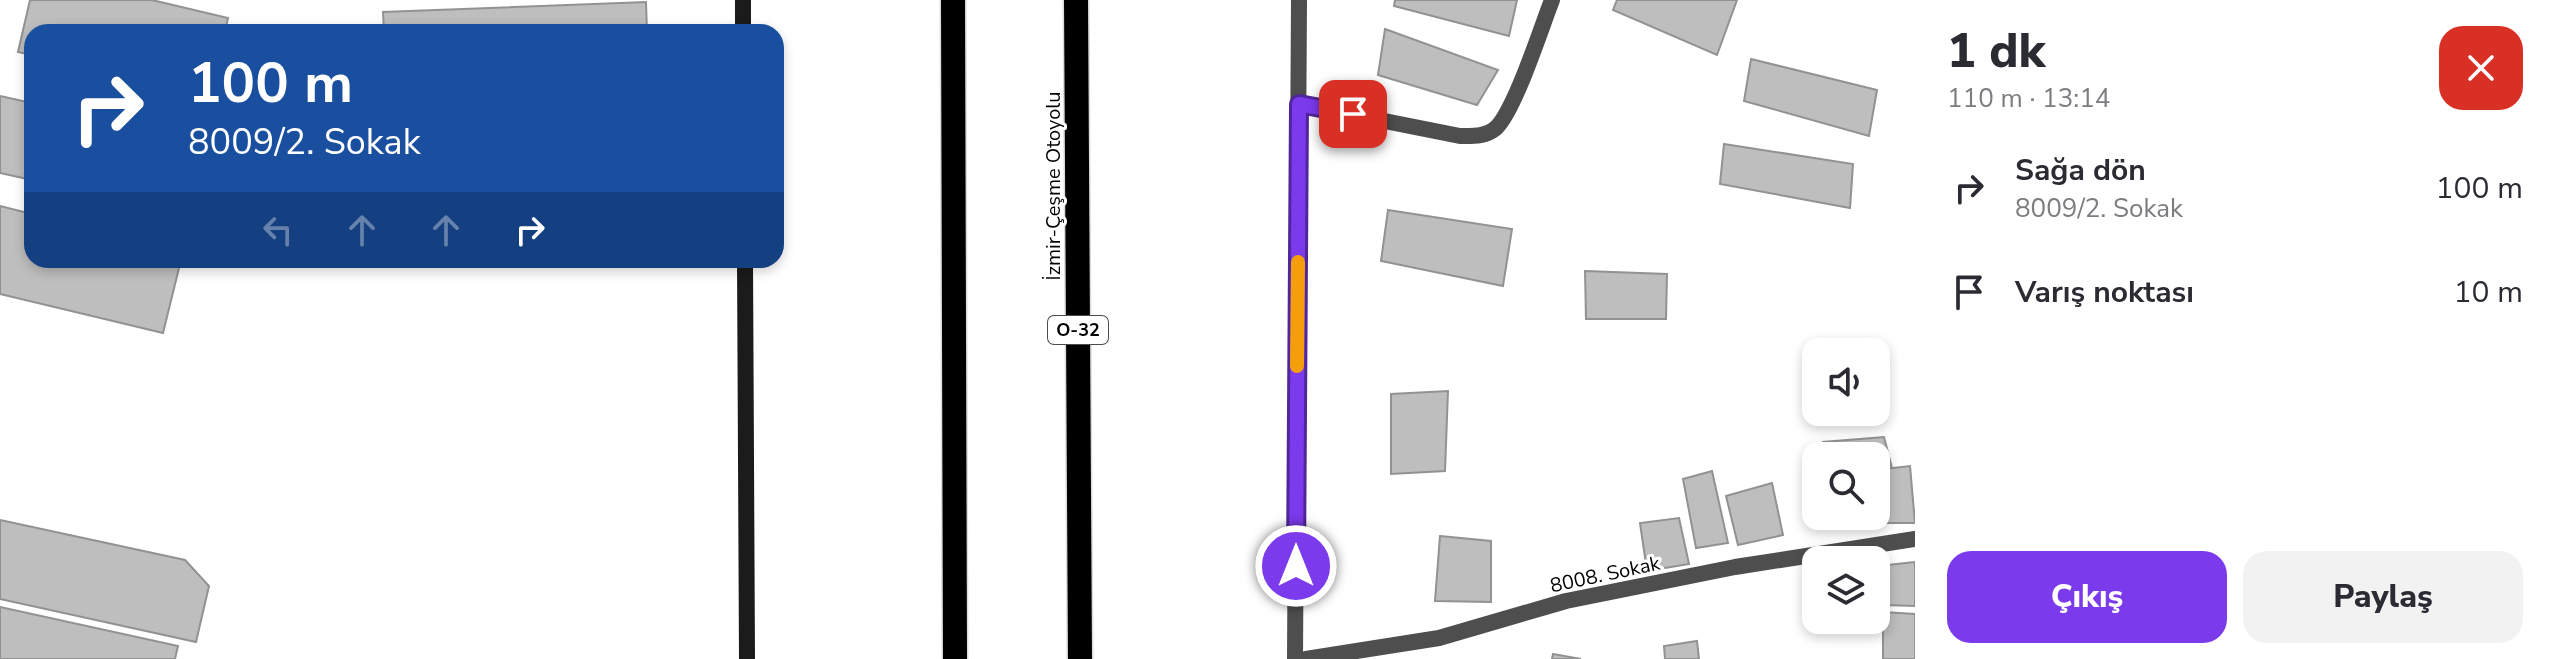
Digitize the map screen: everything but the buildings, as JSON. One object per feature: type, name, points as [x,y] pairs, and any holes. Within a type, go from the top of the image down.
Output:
[{"type":"highway","points":[[953,0],[955,659]]},
{"type":"highway","name":"İzmir-Çeşme Otoyolu","points":[[1076,0],[1080,659]]},
{"type":"street","points":[[743,0],[743,24]]},
{"type":"street","points":[[1295,659],[1299,0]]},
{"type":"street","points":[[1299,104],[1460,136],[1480,136],[1507,115],[1552,0]]},
{"type":"street","points":[[745,268],[747,659]]},
{"type":"street","name":"8008. Sokak","points":[[1306,659],[1439,638],[1566,601],[1627,588],[1735,567],[1915,539]]},
{"type":"slow traffic","points":[[1297,366],[1298,262]]},
{"type":"route","points":[[1296,566],[1299,104],[1353,114]]}]
